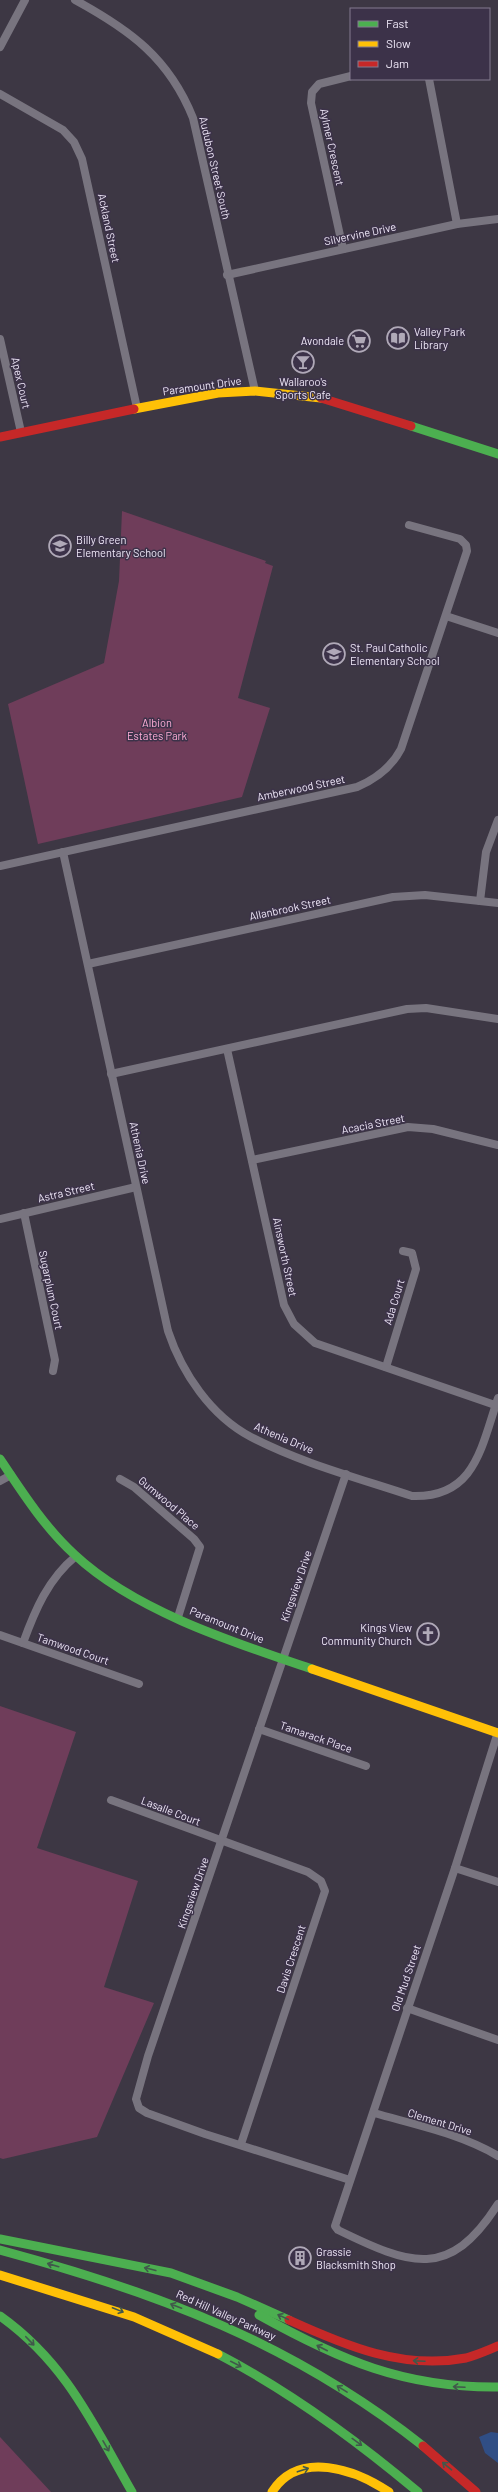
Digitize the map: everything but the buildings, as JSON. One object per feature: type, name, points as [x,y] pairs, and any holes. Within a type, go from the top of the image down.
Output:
[{"type":"main road","name":"Paramount Drive","points":[[0,437],[136,408],[218,393],[255,391],[287,393],[332,400],[498,454]]},
{"type":"main road","name":"Paramount Drive","points":[[0,1458],[11,1475],[76,1556],[112,1582],[147,1604],[282,1660],[498,1733]]},
{"type":"main road","points":[[0,2239],[83,2253],[182,2276],[266,2309],[332,2340],[370,2354],[398,2360],[447,2360],[468,2357],[498,2346]]},
{"type":"main road","name":"Red Hill Valley Parkway","points":[[0,2250],[111,2282],[249,2336],[308,2368],[404,2430],[476,2492]]},
{"type":"main road","points":[[0,2275],[103,2305],[178,2335],[241,2366],[311,2409],[372,2452],[418,2492]]},
{"type":"main road","points":[[214,2289],[349,2362],[383,2374],[448,2386],[498,2387]]},
{"type":"main road","points":[[0,2316],[26,2336],[53,2364],[66,2381],[78,2398],[132,2492]]},
{"type":"main road","points":[[272,2492],[292,2474],[317,2466],[330,2466],[358,2473],[389,2492]]},
{"type":"street","points":[[0,47],[25,0]]},
{"type":"street","name":"Audubon Street South","points":[[75,0],[108,18],[142,42],[160,60],[182,94],[193,118],[227,275],[255,391]]},
{"type":"street","name":"Aylmer Crescent","points":[[343,249],[311,95],[318,84],[350,76]]},
{"type":"street","points":[[428,80],[457,224]]},
{"type":"street","name":"Ackland Street","points":[[0,94],[63,130],[74,142],[82,159],[136,408]]},
{"type":"street","name":"Silvervine Drive","points":[[227,275],[457,224],[498,219]]},
{"type":"street","name":"Apex Court","points":[[0,339],[22,432]]},
{"type":"street","name":"Amberwood Street","points":[[0,866],[357,787],[369,782],[386,771],[401,750],[467,552],[466,545],[460,539],[408,525]]},
{"type":"street","points":[[446,616],[498,633]]},
{"type":"street","points":[[480,901],[486,852],[498,820]]},
{"type":"street","name":"Athenia Drive","points":[[63,852],[168,1331],[173,1346],[194,1384],[218,1411],[250,1437],[282,1451],[412,1496],[430,1496],[447,1492],[469,1473],[497,1402]]},
{"type":"street","name":"Allanbrook Street","points":[[88,964],[393,896],[425,895],[498,903]]},
{"type":"street","points":[[111,1074],[407,1009],[426,1008],[498,1019]]},
{"type":"street","name":"Ainsworth Street","points":[[227,1049],[284,1305],[294,1324],[315,1343],[497,1402]]},
{"type":"street","name":"Acacia Street","points":[[252,1160],[408,1127],[433,1129],[498,1145]]},
{"type":"street","name":"Astra Street","points":[[0,1219],[136,1187]]},
{"type":"street","name":"Sugarplum Court","points":[[24,1213],[55,1360],[53,1371]]},
{"type":"street","name":"Ada Court","points":[[386,1367],[416,1269],[412,1253],[403,1251]]},
{"type":"street","name":"Kingsview Drive","points":[[346,1474],[282,1660],[222,1843],[148,2056],[136,2099],[139,2108],[147,2113],[350,2180]]},
{"type":"street","points":[[0,1481],[11,1475]]},
{"type":"street","name":"Gumwood Place","points":[[120,1479],[134,1487],[194,1539],[200,1547],[178,1617]]},
{"type":"street","points":[[23,1643],[38,1603],[56,1576],[76,1556]]},
{"type":"street","name":"Tamwood Court","points":[[0,1635],[139,1684]]},
{"type":"street","name":"Tamarack Place","points":[[260,1729],[366,1766]]},
{"type":"street","name":"Old Mud Street","points":[[498,1733],[455,1868],[407,2008],[374,2114],[336,2219],[335,2226],[338,2230],[368,2245],[395,2254],[415,2259],[438,2259],[459,2249],[475,2235],[498,2204]]},
{"type":"street","name":"Lasalle Court","points":[[111,1800],[222,1843]]},
{"type":"street","name":"Davis Crescent","points":[[222,1843],[308,1872],[321,1881],[325,1890],[241,2144]]},
{"type":"street","points":[[455,1868],[498,1882]]},
{"type":"street","points":[[407,2008],[498,2040]]},
{"type":"street","name":"Clement Drive","points":[[374,2114],[458,2138],[483,2147],[498,2156]]},
{"type":"green space","name":"Albion Estates Park","points":[[122,511],[266,561],[265,563],[273,566],[238,698],[270,708],[242,797],[38,844],[8,704],[104,663],[119,581]]},
{"type":"green space","points":[[0,1706],[76,1732],[37,1848],[138,1881],[104,1987],[154,2003],[97,2137],[3,2159],[0,2158]]},
{"type":"green space","points":[[0,2437],[51,2492],[0,2492]]},
{"type":"water","points":[[491,2432],[498,2433],[498,2463],[485,2453],[479,2437]]},
{"type":"traffic: fast","points":[[411,426],[498,454]]},
{"type":"traffic: fast","points":[[0,1459],[34,1509],[54,1533],[75,1555],[99,1575],[156,1609],[187,1623],[251,1648],[312,1669]]},
{"type":"traffic: fast","points":[[0,2239],[171,2273],[237,2297],[289,2320]]},
{"type":"traffic: fast","points":[[0,2250],[115,2284],[169,2304],[274,2350],[324,2378],[374,2410],[423,2446]]},
{"type":"traffic: fast","points":[[259,2315],[345,2358],[402,2377],[464,2386],[498,2387]]},
{"type":"traffic: fast","points":[[0,2316],[23,2334],[60,2374],[76,2396],[132,2492]]},
{"type":"traffic: fast","points":[[218,2354],[271,2384],[322,2417],[418,2492]]},
{"type":"traffic: slow","points":[[134,409],[218,393],[255,391],[321,398]]},
{"type":"traffic: slow","points":[[312,1669],[498,1733]]},
{"type":"traffic: slow","points":[[0,2275],[134,2317],[218,2354]]},
{"type":"traffic: slow","points":[[272,2492],[283,2479],[297,2471],[312,2467],[345,2471],[376,2484],[389,2492]]},
{"type":"traffic: jam","points":[[321,398],[411,426]]},
{"type":"traffic: jam","points":[[0,437],[134,409]]},
{"type":"traffic: jam","points":[[289,2320],[353,2347],[397,2358],[420,2361],[443,2361],[466,2358],[498,2346]]},
{"type":"traffic: jam","points":[[423,2446],[476,2492]]},
{"type":"place","name":"Valley Park Library","points":[[398,338]]},
{"type":"place","name":"Avondale","points":[[359,341]]},
{"type":"place","name":"Wallaroo's Sports Cafe","points":[[303,362]]},
{"type":"place","name":"Billy Green Elementary School","points":[[60,546]]},
{"type":"place","name":"St. Paul Catholic Elementary School","points":[[334,654]]},
{"type":"place","name":"Kings View Community Church","points":[[428,1634]]},
{"type":"place","name":"Grassie Blacksmith Shop","points":[[300,2258]]}]
